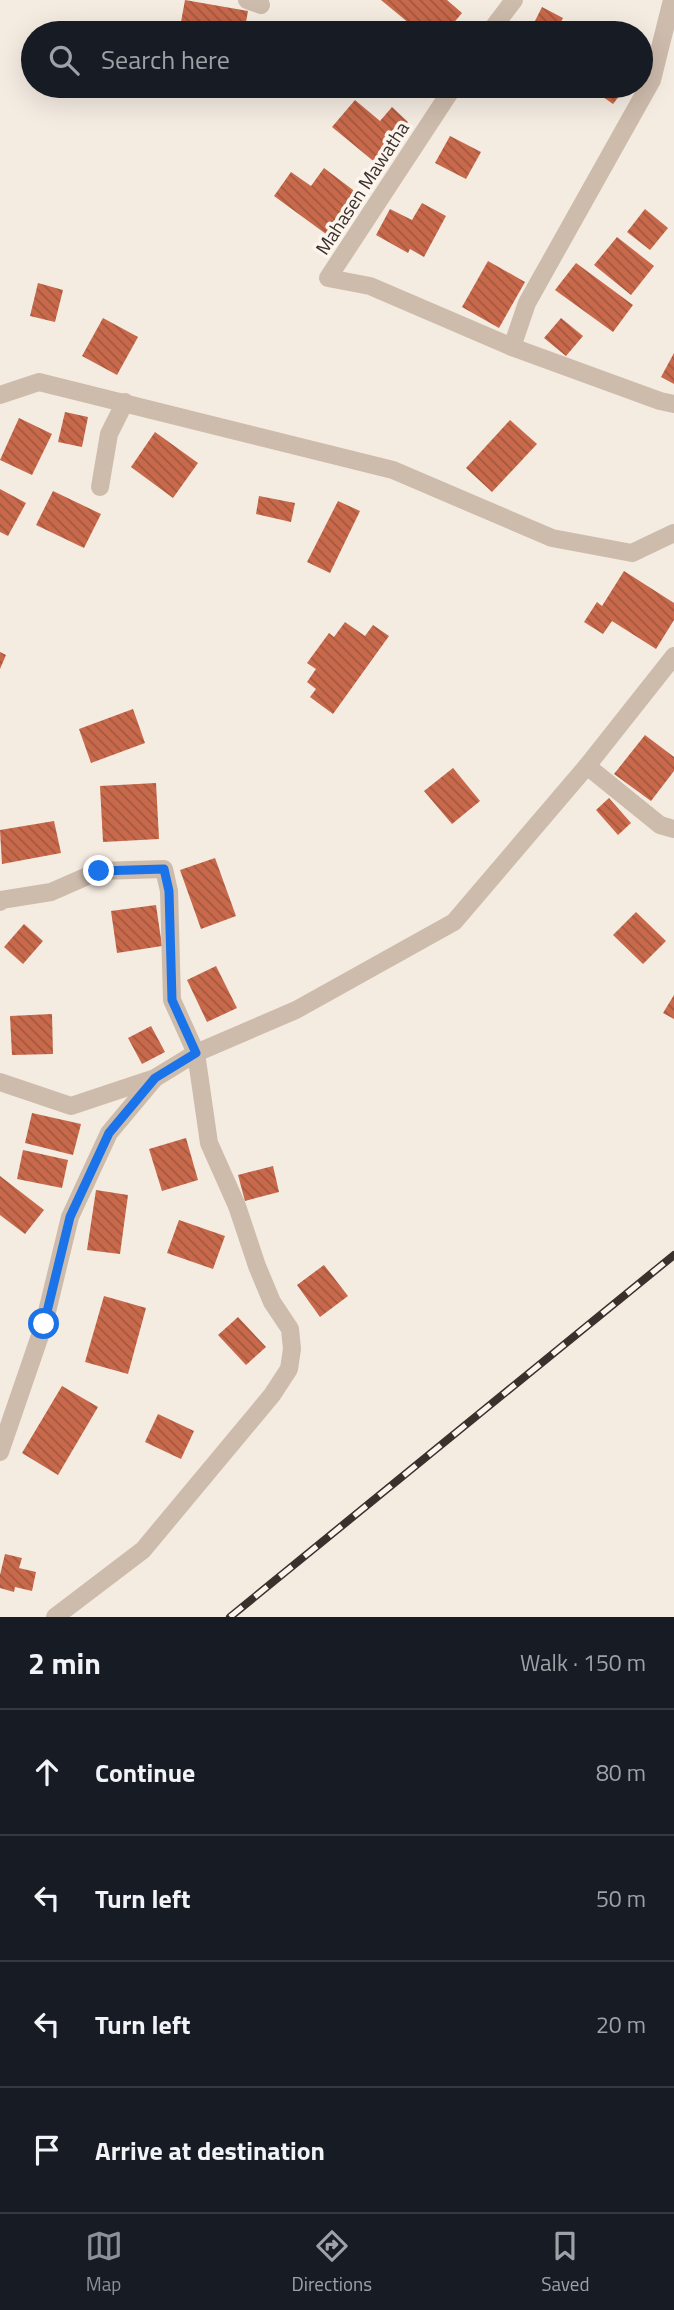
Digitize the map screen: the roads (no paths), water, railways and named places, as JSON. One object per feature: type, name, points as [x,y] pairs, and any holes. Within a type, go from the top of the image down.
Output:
[{"type":"street","points":[[498,21],[514,0]]},
{"type":"street","points":[[653,76],[672,0]]},
{"type":"street","name":"Mahasen Mawatha","points":[[446,98],[328,278],[370,286],[512,347]]},
{"type":"street","points":[[642,98],[527,303],[512,347],[674,404]]},
{"type":"street","points":[[0,395],[39,382],[393,470],[552,538],[632,553],[674,533]]},
{"type":"street","points":[[100,487],[108,434],[125,402]]},
{"type":"street","points":[[0,1082],[71,1106],[155,1078],[196,1053],[296,1010],[454,922],[587,766],[674,656]]},
{"type":"street","points":[[587,766],[660,825],[674,829]]},
{"type":"street","points":[[0,902],[51,892],[99,871],[164,869],[169,891],[172,1000],[196,1053],[209,1143],[237,1206],[272,1302],[290,1329],[292,1349],[289,1369],[272,1395],[143,1550],[55,1617]]},
{"type":"street","points":[[0,1452],[44,1324],[70,1217],[109,1133],[155,1078]]},
{"type":"railway","points":[[230,1617],[674,1255]]}]
